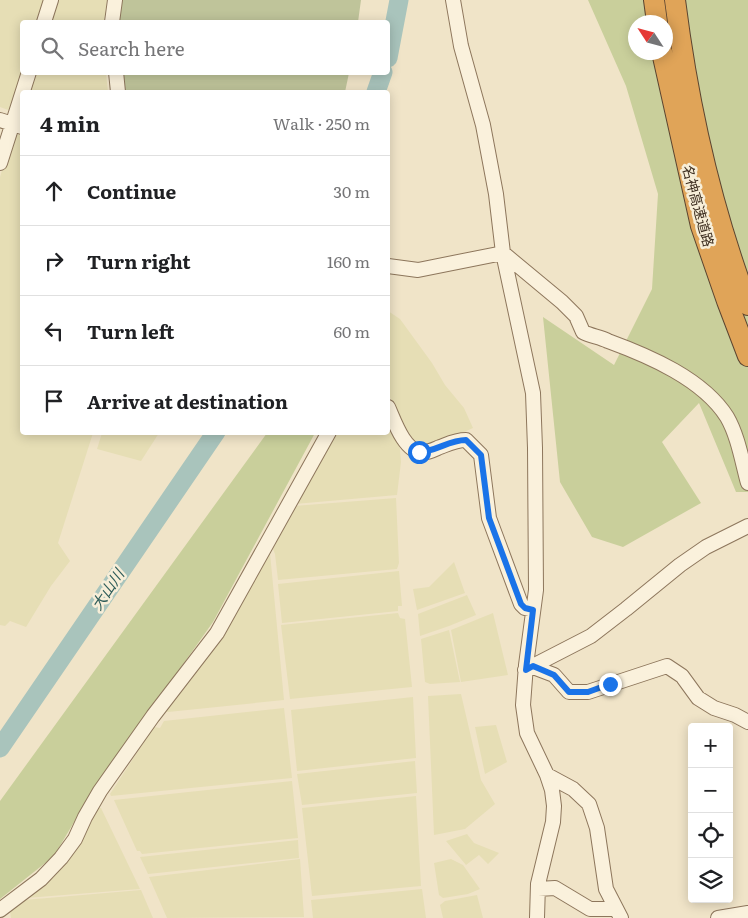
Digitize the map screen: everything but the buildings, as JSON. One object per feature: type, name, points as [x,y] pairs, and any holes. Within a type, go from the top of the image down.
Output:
[{"type":"highway","points":[[654,0],[656,15]]},
{"type":"highway","name":"名神高速道路","points":[[675,0],[681,48],[699,141],[719,219],[748,305]]},
{"type":"highway","name":"名神高速道路","points":[[664,60],[701,226],[748,356]]},
{"type":"street","points":[[45,20],[52,0]]},
{"type":"street","points":[[112,20],[115,0]]},
{"type":"street","points":[[453,0],[461,46],[483,125],[496,194],[503,253],[533,392],[536,448],[536,590],[529,668],[523,692],[524,718],[527,733],[547,775],[552,790],[554,806],[553,822],[540,873],[537,918]]},
{"type":"street","points":[[23,90],[28,75]]},
{"type":"street","points":[[116,75],[118,90]]},
{"type":"street","points":[[0,163],[20,100]]},
{"type":"street","points":[[390,266],[418,270],[503,253]]},
{"type":"street","points":[[503,253],[562,302],[576,316],[583,332],[658,362],[685,377],[713,399],[727,418],[738,445],[748,483]]},
{"type":"street","points":[[390,411],[406,444],[412,449],[419,452],[427,452],[460,440],[466,440],[481,455],[489,518],[521,604],[525,608],[533,610]]},
{"type":"street","points":[[0,910],[40,879],[61,858],[75,839],[85,817],[111,776],[153,716],[217,633],[327,435]]},
{"type":"street","points":[[529,668],[591,636],[626,610],[680,565],[706,547],[748,526]]},
{"type":"street","points":[[529,668],[554,675],[569,692],[588,692],[667,666],[682,676],[698,698],[714,708],[735,715],[748,722]]},
{"type":"street","points":[[547,775],[574,789],[589,804],[597,828],[606,889],[618,914]]},
{"type":"street","points":[[538,888],[555,888],[590,909],[618,914]]},
{"type":"street","points":[[718,918],[748,913]]},
{"type":"shaded area","points":[[0,0],[46,0],[40,20],[20,20],[21,75],[11,111],[0,107]]},
{"type":"shaded area","points":[[57,0],[107,0],[104,20],[51,20]]},
{"type":"shaded area","points":[[33,75],[106,75],[108,90],[29,90]]},
{"type":"shaded area","points":[[20,133],[20,435],[92,435],[58,543],[70,561],[51,586],[26,627],[10,621],[5,626],[0,625],[0,177],[11,140]]},
{"type":"shaded area","points":[[390,312],[400,319],[432,363],[445,385],[464,408],[473,428],[425,450],[409,438],[390,397]]},
{"type":"shaded area","points":[[390,421],[399,438],[401,462],[397,495],[295,504],[334,435],[390,435]]},
{"type":"shaded area","points":[[101,435],[158,435],[141,461],[97,449]]},
{"type":"shaded area","points":[[396,498],[399,563],[397,569],[278,580],[273,549],[294,506]]},
{"type":"shaded area","points":[[270,553],[284,700],[164,711]]},
{"type":"shaded area","points":[[454,562],[465,593],[417,610],[413,589],[429,587]]},
{"type":"shaded area","points":[[399,571],[402,606],[398,606],[398,611],[282,623],[278,584]]},
{"type":"shaded area","points":[[467,595],[476,615],[420,636],[418,614]]},
{"type":"shaded area","points":[[398,613],[400,618],[405,619],[412,687],[290,699],[281,625]]},
{"type":"shaded area","points":[[493,613],[508,675],[461,682],[451,630]]},
{"type":"shaded area","points":[[449,630],[460,682],[430,684],[425,682],[421,639]]},
{"type":"shaded area","points":[[461,694],[481,780],[495,804],[465,829],[434,835],[428,696]]},
{"type":"shaded area","points":[[413,697],[416,758],[297,771],[291,710]]},
{"type":"shaded area","points":[[284,708],[292,778],[111,796],[110,794],[154,727],[160,728],[164,721]]},
{"type":"shaded area","points":[[496,725],[507,762],[485,774],[475,727]]},
{"type":"shaded area","points":[[415,761],[417,793],[302,805],[297,774]]},
{"type":"shaded area","points":[[292,781],[298,838],[142,854],[140,851],[137,851],[114,800]]},
{"type":"shaded area","points":[[416,796],[421,886],[312,896],[302,808]]},
{"type":"shaded area","points":[[96,808],[101,808],[140,889],[26,898]]},
{"type":"shaded area","points":[[467,834],[474,843],[499,853],[488,864],[479,855],[466,865],[446,841]]},
{"type":"shaded area","points":[[298,840],[299,858],[148,874],[140,857]]},
{"type":"shaded area","points":[[300,859],[304,917],[167,918],[149,877]]},
{"type":"shaded area","points":[[451,859],[463,865],[480,889],[468,894],[443,898],[439,895],[434,863]]},
{"type":"shaded area","points":[[422,889],[426,918],[313,918],[311,900]]},
{"type":"shaded area","points":[[141,890],[153,918],[11,918],[10,911],[24,900]]},
{"type":"shaded area","points":[[477,895],[483,918],[443,918],[440,905],[445,901]]},
{"type":"green space","points":[[121,0],[361,0],[358,20],[118,20]]},
{"type":"green space","points":[[588,0],[748,0],[748,492],[736,492],[699,403],[662,442],[701,503],[623,547],[592,537],[560,482],[543,317],[614,365],[652,289],[658,194],[626,86]]},
{"type":"green space","points":[[121,75],[349,75],[345,90],[123,90]]},
{"type":"green space","points":[[266,435],[314,435],[213,622],[87,800],[54,856],[0,899],[0,801]]},
{"type":"waterway","name":"大山川","points":[[390,47],[399,0]]},
{"type":"waterway","name":"大山川","points":[[377,90],[382,75]]},
{"type":"waterway","name":"大山川","points":[[0,748],[214,435]]},
{"type":"route","points":[[419,452],[427,452],[460,440],[466,440],[481,455],[489,518],[521,604],[525,608],[533,610],[526,670],[533,666],[554,675],[569,692],[588,692],[610,684]]}]
